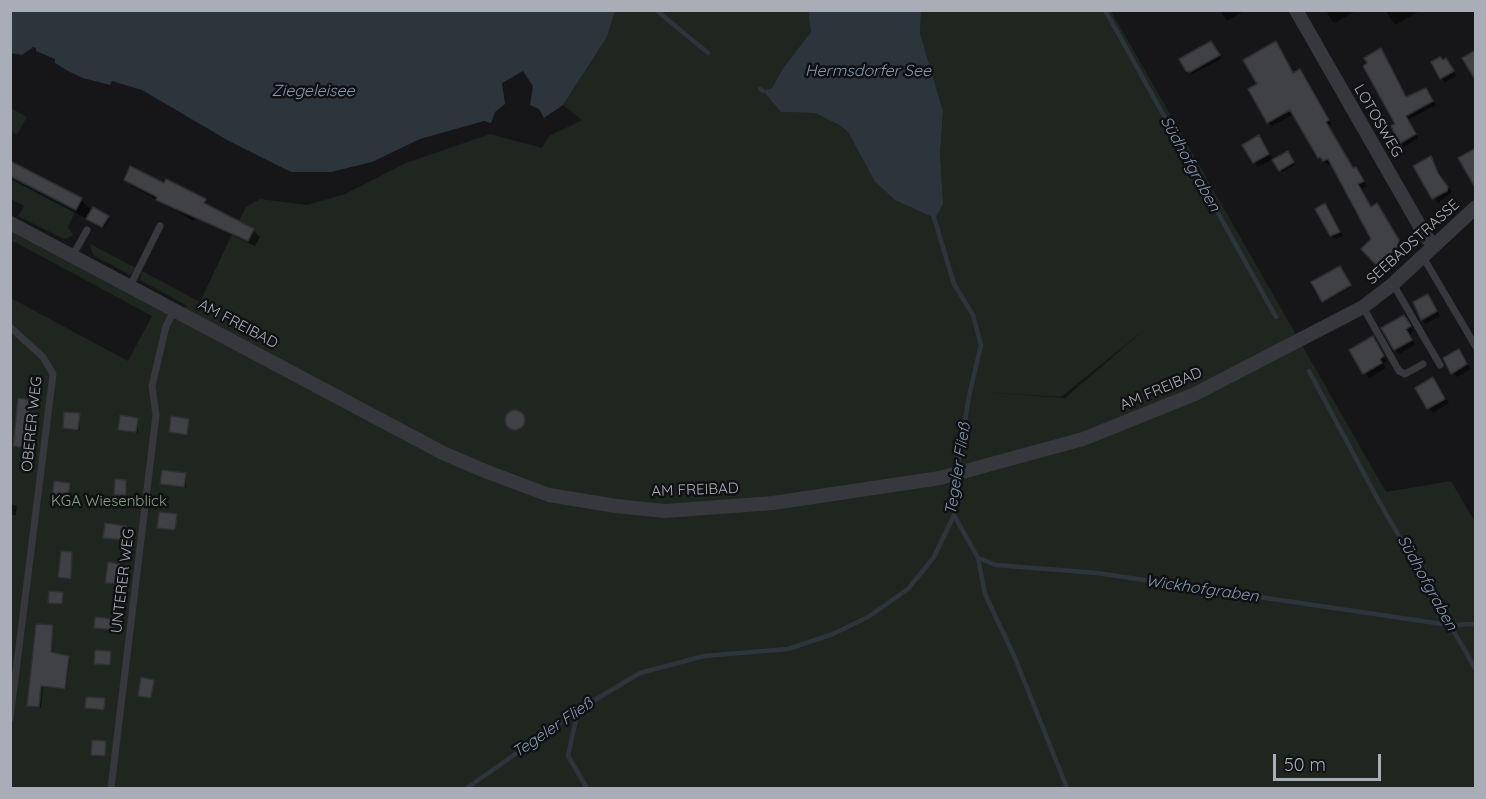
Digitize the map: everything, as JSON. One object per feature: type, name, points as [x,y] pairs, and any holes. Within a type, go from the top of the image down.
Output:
[{"type":"street","name":"LOTOSWEG","points":[[1296,10],[1426,237],[1434,245]]},
{"type":"street","name":"SEEBADSTRASSE","points":[[1368,304],[1394,284],[1476,207]]},
{"type":"street","name":"AM FREIBAD","points":[[10,223],[443,453],[515,484],[549,495],[665,511],[773,503],[940,478],[1083,439],[1186,398],[1368,304]]},
{"type":"lane","points":[[130,286],[160,226]]},
{"type":"lane","points":[[73,255],[87,230]]},
{"type":"lane","points":[[1423,257],[1476,347]]},
{"type":"lane","points":[[1394,284],[1440,365]]},
{"type":"lane","points":[[1368,304],[1399,371],[1405,374],[1423,364]]},
{"type":"lane","name":"UNTERER WEG","points":[[111,789],[156,415],[152,386],[166,326],[175,309]]},
{"type":"lane","name":"OBERER WEG","points":[[10,327],[43,357],[53,374],[10,718]]},
{"type":"green space","name":"KGA Wiesenblick","points":[[615,10],[808,11],[811,32],[783,68],[772,88],[763,91],[781,112],[815,113],[848,132],[875,182],[895,200],[940,156],[943,111],[920,33],[921,11],[1111,11],[1386,492],[1451,481],[1475,522],[1475,788],[11,788],[11,298],[128,361],[152,316],[11,240],[10,231],[168,315],[188,306],[140,280],[142,271],[200,302],[232,234],[248,241],[239,221],[246,207],[260,199],[307,205],[345,194],[406,163],[490,134],[542,148],[549,136],[582,120],[563,105],[607,37]],"holes":[[[1144,330],[1065,398],[983,392],[1061,397]]]},
{"type":"green space","points":[[11,108],[27,117],[17,135],[11,131]]},
{"type":"green space","points":[[10,176],[76,210],[68,227],[73,235],[66,239],[62,238],[18,216],[24,206],[11,199]]},
{"type":"green space","points":[[90,244],[136,268],[130,275],[93,255]]},
{"type":"water","name":"Ziegeleisee","points":[[11,10],[615,11],[607,37],[563,105],[544,118],[539,109],[530,105],[533,86],[523,71],[502,83],[505,104],[495,112],[491,123],[484,121],[420,139],[372,162],[331,172],[291,172],[229,141],[142,90],[112,81],[110,85],[83,78],[55,63],[55,59],[36,51],[33,47],[22,55],[11,53]]},
{"type":"water","name":"Hermsdorfer See","points":[[808,11],[921,11],[920,33],[943,111],[940,156],[943,204],[935,218],[895,200],[875,182],[848,132],[839,125],[815,113],[781,112],[763,91],[772,88],[783,68],[811,32]]},
{"type":"building","points":[[1211,41],[1220,55],[1190,72],[1186,71],[1179,59]]},
{"type":"building","points":[[1276,41],[1293,73],[1300,69],[1329,120],[1326,122],[1353,168],[1356,167],[1364,181],[1358,184],[1371,207],[1377,203],[1399,240],[1397,248],[1377,266],[1361,249],[1371,239],[1328,159],[1323,161],[1320,157],[1318,158],[1290,110],[1267,123],[1248,89],[1257,84],[1243,60]]},
{"type":"building","points":[[1381,48],[1406,97],[1426,88],[1433,101],[1406,116],[1416,134],[1399,144],[1391,126],[1395,124],[1363,66],[1367,63],[1364,58]]},
{"type":"building","points":[[1476,50],[1476,81],[1462,58]]},
{"type":"building","points":[[1440,57],[1443,60],[1446,58],[1454,71],[1440,79],[1431,62]]},
{"type":"building","points":[[1259,135],[1269,154],[1253,163],[1242,145]]},
{"type":"building","points":[[1476,148],[1476,189],[1458,158]]},
{"type":"building","points":[[1288,151],[1294,162],[1279,171],[1272,160]]},
{"type":"building","points":[[1431,156],[1438,173],[1448,187],[1447,191],[1432,199],[1413,166]]},
{"type":"building","points":[[10,161],[82,198],[76,210],[10,176]]},
{"type":"building","points":[[130,166],[164,183],[166,179],[206,199],[204,203],[254,229],[248,241],[156,200],[157,197],[124,180]]},
{"type":"building","points":[[1325,203],[1340,232],[1330,236],[1315,209]]},
{"type":"building","points":[[93,207],[109,216],[102,227],[86,219]]},
{"type":"building","points":[[1340,266],[1351,285],[1322,302],[1311,282]]},
{"type":"building","points":[[1428,294],[1437,311],[1421,320],[1413,302]]},
{"type":"building","points":[[1404,315],[1411,326],[1406,329],[1412,340],[1394,350],[1381,328]]},
{"type":"building","points":[[1373,336],[1384,356],[1380,359],[1382,363],[1363,374],[1349,350]]},
{"type":"building","points":[[1459,349],[1467,364],[1451,374],[1443,358]]},
{"type":"building","points":[[1433,377],[1445,399],[1427,409],[1415,388]]},
{"type":"building","points":[[18,398],[31,400],[25,448],[13,446]]},
{"type":"building","points":[[515,410],[522,413],[525,420],[522,427],[515,430],[508,427],[505,420],[508,413]]},
{"type":"building","points":[[64,412],[80,413],[78,430],[63,428]]},
{"type":"building","points":[[120,415],[138,418],[136,432],[118,430]]},
{"type":"building","points":[[171,416],[189,419],[187,435],[169,432]]},
{"type":"building","points":[[162,470],[186,473],[184,487],[160,484]]},
{"type":"building","points":[[115,479],[126,480],[126,495],[114,495]]},
{"type":"building","points":[[54,481],[70,483],[68,498],[52,497]]},
{"type":"building","points":[[159,512],[177,514],[175,530],[157,528]]},
{"type":"building","points":[[105,523],[126,526],[124,540],[103,538]]},
{"type":"building","points":[[61,551],[72,552],[71,579],[58,577]]},
{"type":"building","points":[[108,562],[120,564],[118,584],[105,583]]},
{"type":"building","points":[[49,591],[63,592],[62,604],[48,603]]},
{"type":"building","points":[[95,617],[115,619],[114,630],[94,628]]},
{"type":"building","points":[[36,624],[53,625],[51,652],[69,656],[65,689],[41,686],[39,707],[27,706]]},
{"type":"building","points":[[95,650],[111,651],[110,665],[94,664]]},
{"type":"building","points":[[141,677],[154,680],[151,698],[138,696]]},
{"type":"building","points":[[86,697],[105,698],[104,710],[85,708]]},
{"type":"building","points":[[92,740],[106,741],[105,756],[91,755]]},
{"type":"waterway","points":[[656,10],[708,53]]},
{"type":"waterway","name":"Südhofgraben","points":[[1105,10],[1276,317]]},
{"type":"waterway","name":"Tegeler Fließ","points":[[467,788],[578,710],[640,673],[704,656],[788,649],[833,634],[868,617],[908,589],[934,557],[954,515],[959,457],[969,396],[981,345],[973,315],[954,284],[933,214]]},
{"type":"waterway","name":"Südhofgraben","points":[[1309,371],[1376,496],[1476,670]]},
{"type":"waterway","name":"Wickhofgraben","points":[[954,515],[978,558],[996,565],[1097,573],[1449,625],[1476,624]]},
{"type":"waterway","points":[[978,558],[985,594],[1015,658],[1067,788]]},
{"type":"waterway","points":[[578,710],[568,756],[587,788]]}]
